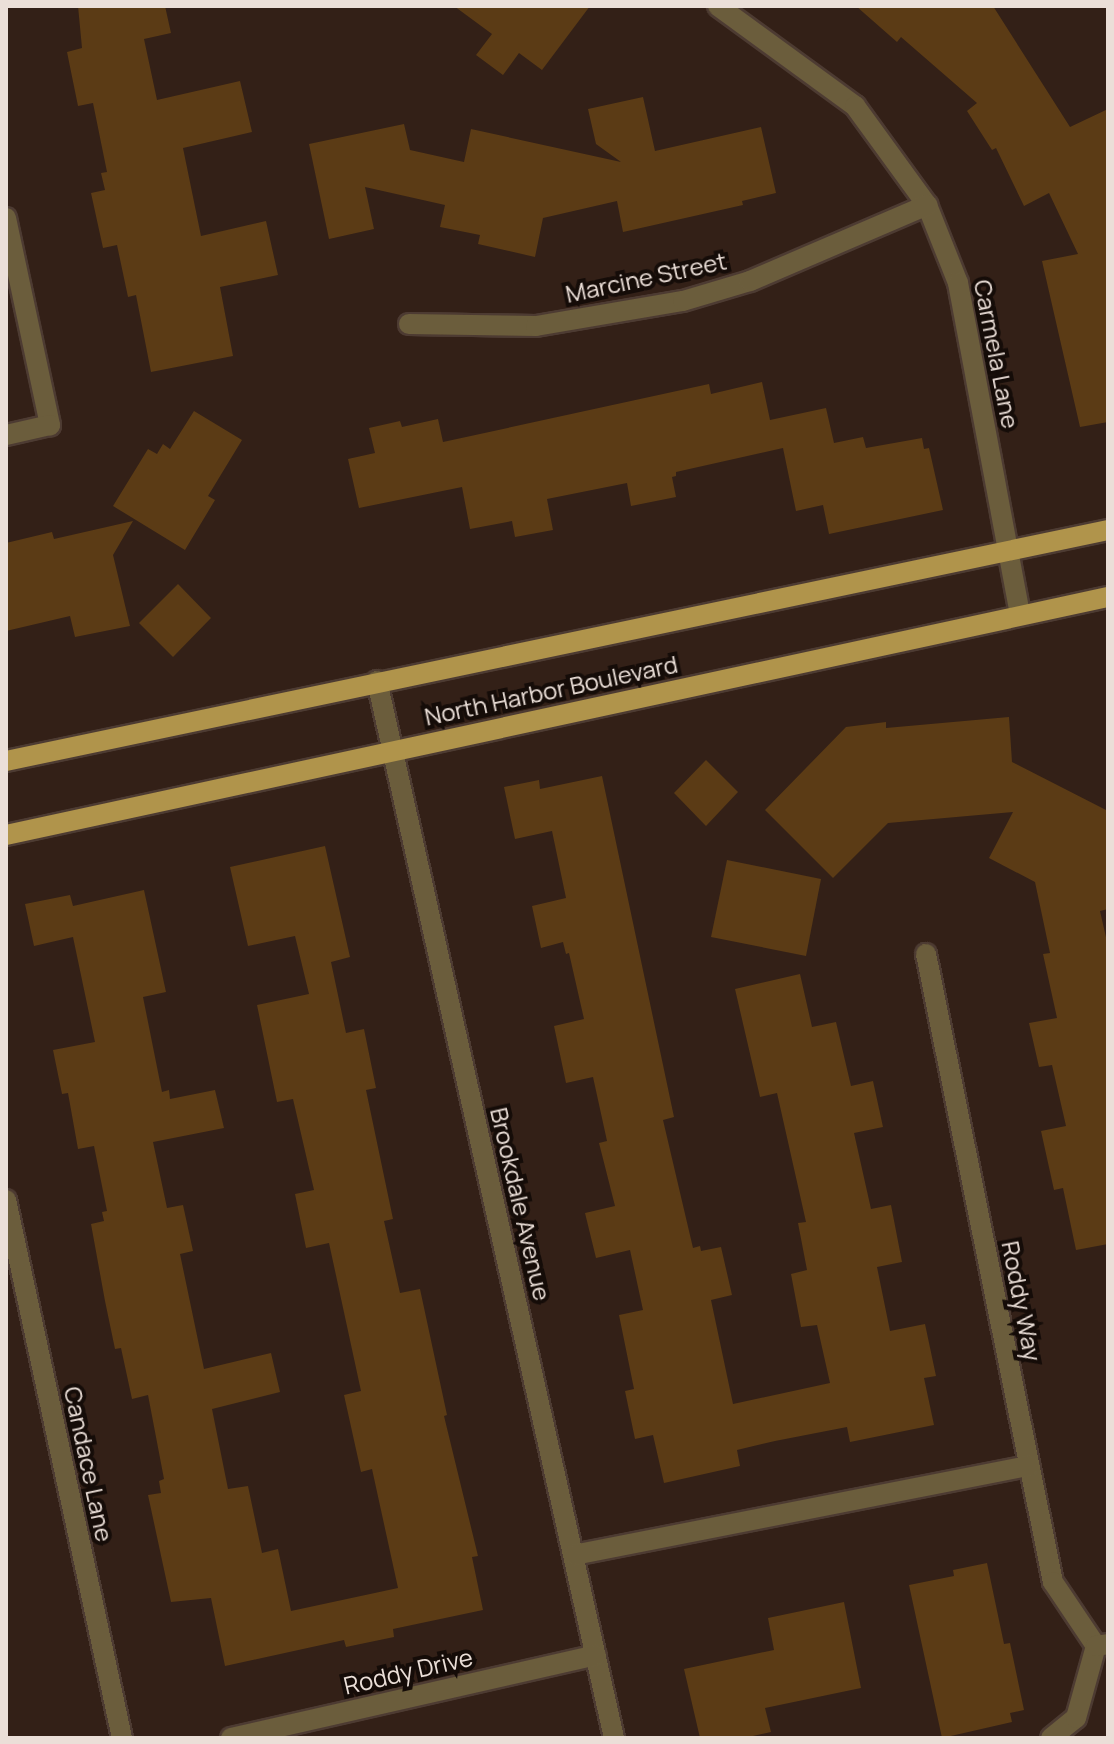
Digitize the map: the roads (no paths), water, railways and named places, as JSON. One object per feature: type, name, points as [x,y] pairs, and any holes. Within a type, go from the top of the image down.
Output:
[{"type":"main road","name":"North Harbor Boulevard","points":[[6,761],[1008,548],[1108,530]]},
{"type":"main road","name":"North Harbor Boulevard","points":[[6,835],[1108,597]]},
{"type":"street","name":"Carmela Lane","points":[[718,6],[855,106],[927,205],[958,283],[1020,615]]},
{"type":"street","name":"Marcine Street","points":[[409,324],[536,326],[683,301],[750,281],[927,205]]},
{"type":"street","points":[[6,218],[50,425],[6,435]]},
{"type":"street","name":"Brookdale Avenue","points":[[377,681],[614,1738]]},
{"type":"street","name":"Roddy Way","points":[[926,954],[1053,1582],[1102,1645]]},
{"type":"street","name":"Candace Lane","points":[[6,1200],[122,1738]]},
{"type":"street","points":[[574,1555],[1029,1466]]},
{"type":"street","points":[[1051,1738],[1076,1718],[1102,1645]]},
{"type":"street","name":"Roddy Drive","points":[[231,1738],[596,1655]]}]
